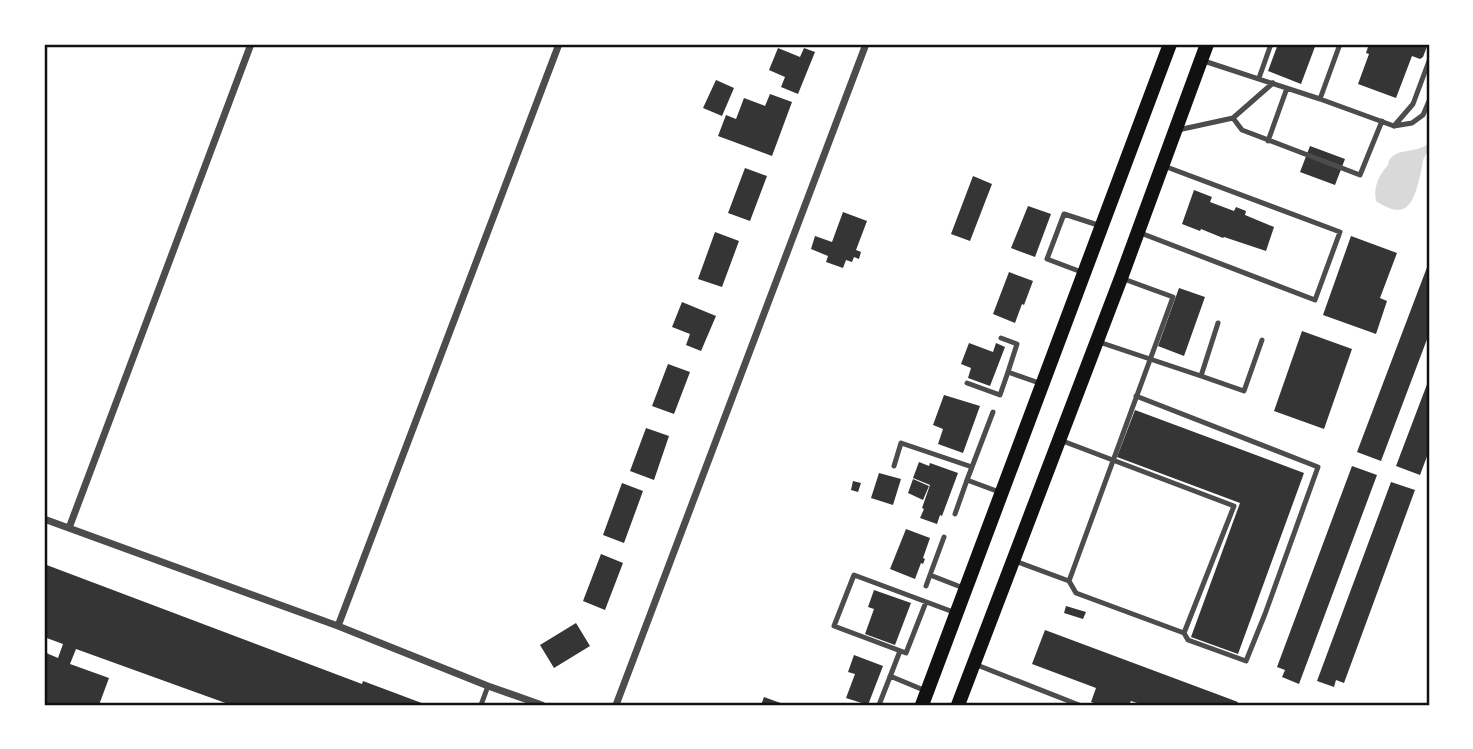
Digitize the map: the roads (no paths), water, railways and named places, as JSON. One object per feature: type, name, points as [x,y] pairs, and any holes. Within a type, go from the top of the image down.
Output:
[{"type":"main road","points":[[924,698],[1170,44]]},
{"type":"main road","points":[[958,705],[1139,232],[1207,44]]},
{"type":"street","points":[[69,528],[251,44]]},
{"type":"street","points":[[338,626],[559,44]]},
{"type":"street","points":[[616,705],[866,44]]},
{"type":"street","points":[[44,519],[338,626],[542,705]]},
{"type":"lane","points":[[1259,78],[1271,44]]},
{"type":"lane","points":[[1320,99],[1340,44]]},
{"type":"lane","points":[[1201,61],[1259,78],[1394,126],[1412,123],[1423,115],[1429,101]]},
{"type":"lane","points":[[1394,126],[1413,104],[1429,61]]},
{"type":"lane","points":[[1175,130],[1233,118],[1273,83]]},
{"type":"lane","points":[[1268,141],[1287,88]]},
{"type":"lane","points":[[1233,118],[1242,131],[1360,175],[1382,121]]},
{"type":"lane","points":[[1139,232],[1315,300],[1340,232],[1163,165]]},
{"type":"lane","points":[[1084,273],[1047,258],[1064,214],[1101,226]]},
{"type":"lane","points":[[1069,581],[1172,297],[1121,278]]},
{"type":"lane","points":[[1201,376],[1217,323]]},
{"type":"lane","points":[[967,383],[1000,395],[1017,344],[1001,338]]},
{"type":"lane","points":[[1096,341],[1244,391],[1262,340]]},
{"type":"lane","points":[[1008,372],[1042,384]]},
{"type":"lane","points":[[1014,561],[1069,581],[1076,593],[1184,633],[1188,640],[1246,661],[1318,467],[1136,396]]},
{"type":"lane","points":[[954,514],[993,412]]},
{"type":"lane","points":[[1059,440],[1234,506],[1184,633]]},
{"type":"lane","points":[[894,466],[901,443],[972,467]]},
{"type":"lane","points":[[967,480],[1002,493]]},
{"type":"lane","points":[[926,586],[943,537]]},
{"type":"lane","points":[[926,602],[906,653],[834,626],[854,575],[956,613]]},
{"type":"lane","points":[[930,575],[966,589]]},
{"type":"lane","points":[[879,705],[900,651]]},
{"type":"lane","points":[[974,664],[1079,705]]},
{"type":"lane","points":[[890,676],[924,698]]},
{"type":"lane","points":[[481,705],[488,686]]}]
